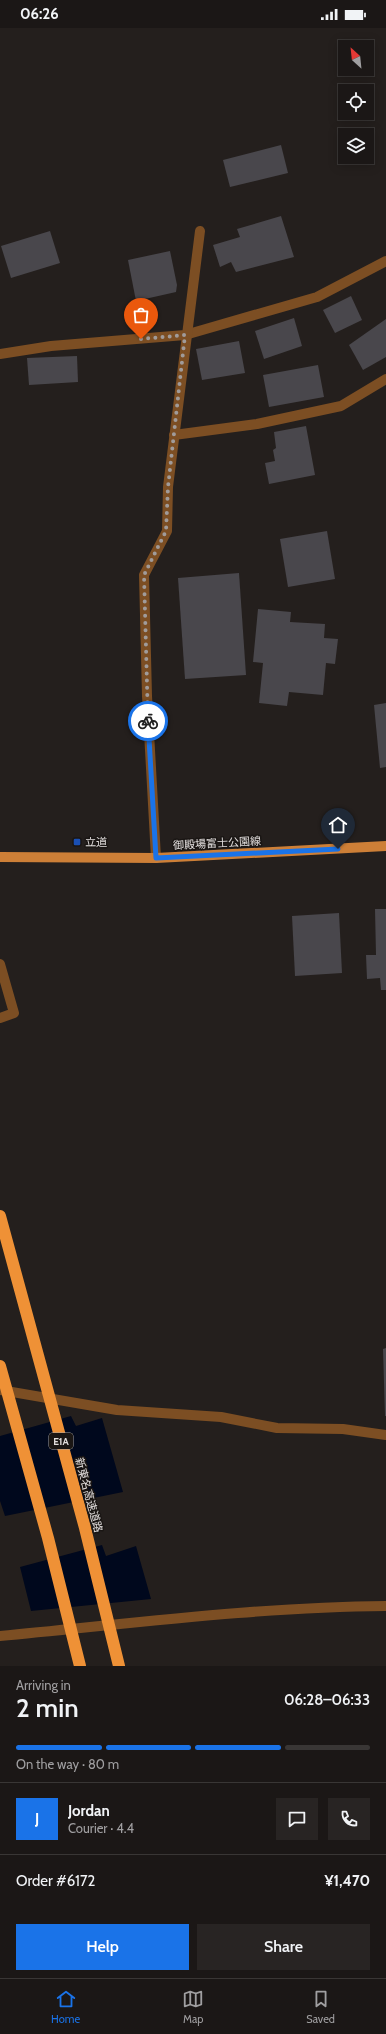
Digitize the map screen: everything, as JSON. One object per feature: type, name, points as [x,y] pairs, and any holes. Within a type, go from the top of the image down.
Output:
[{"type":"highway","name":"新東名高速道路","points":[[0,1216],[85,1528],[119,1666]]},
{"type":"highway","points":[[0,1366],[48,1538],[80,1666]]},
{"type":"main road","name":"御殿場富士公園線","points":[[0,857],[156,858],[386,846]]},
{"type":"street","points":[[156,858],[147,696],[144,575],[166,531],[168,487],[185,335],[200,231]]},
{"type":"street","points":[[0,354],[51,346],[185,335],[317,297],[386,261]]},
{"type":"street","points":[[174,435],[257,424],[341,406],[386,379]]},
{"type":"street","points":[[0,964],[14,1013],[0,1018]]},
{"type":"street","points":[[0,1390],[118,1410],[221,1417],[276,1428],[343,1429],[386,1435]]},
{"type":"street","points":[[0,1636],[270,1610],[342,1606],[386,1606]]},
{"type":"water","points":[[71,1416],[76,1426],[102,1418],[123,1492],[5,1516],[0,1501],[0,1436]]},
{"type":"water","points":[[102,1545],[106,1556],[136,1546],[151,1599],[31,1611],[20,1567]]},
{"type":"building","points":[[281,145],[288,173],[230,187],[223,160]]},
{"type":"building","points":[[281,216],[294,257],[236,272],[231,262],[220,267],[213,245],[240,237],[237,229]]},
{"type":"building","points":[[50,231],[60,263],[11,278],[1,246]]},
{"type":"building","points":[[170,251],[177,285],[176,292],[136,301],[128,260]]},
{"type":"building","points":[[351,296],[362,320],[335,333],[323,310]]},
{"type":"building","points":[[294,318],[302,346],[264,359],[255,331]]},
{"type":"building","points":[[386,319],[386,357],[363,370],[349,345]]},
{"type":"building","points":[[239,341],[245,373],[202,380],[196,349]]},
{"type":"building","points":[[77,356],[78,382],[29,385],[27,358]]},
{"type":"building","points":[[318,365],[324,397],[269,407],[263,375]]},
{"type":"building","points":[[306,426],[315,475],[269,484],[265,463],[275,461],[273,450],[276,448],[274,432]]},
{"type":"building","points":[[327,531],[335,579],[288,587],[280,539]]},
{"type":"building","points":[[239,573],[246,675],[185,679],[178,578]]},
{"type":"building","points":[[258,609],[291,612],[290,622],[325,624],[324,638],[338,639],[335,664],[326,663],[323,695],[289,692],[287,706],[259,703],[263,663],[253,662]]},
{"type":"building","points":[[386,703],[386,767],[380,768],[374,705]]},
{"type":"building","points":[[375,909],[386,909],[386,990],[381,990],[380,978],[367,979],[366,955],[376,955]]},
{"type":"building","points":[[339,913],[342,973],[295,976],[292,916]]},
{"type":"building","points":[[386,1348],[386,1416],[385,1416],[383,1349]]},
{"type":"way so far","points":[[141,339],[185,335],[168,487],[166,531],[144,575],[148,721]]},
{"type":"place","name":"立道","points":[[77,842]]},
{"type":"route","points":[[148,721],[156,858],[338,849]]}]
